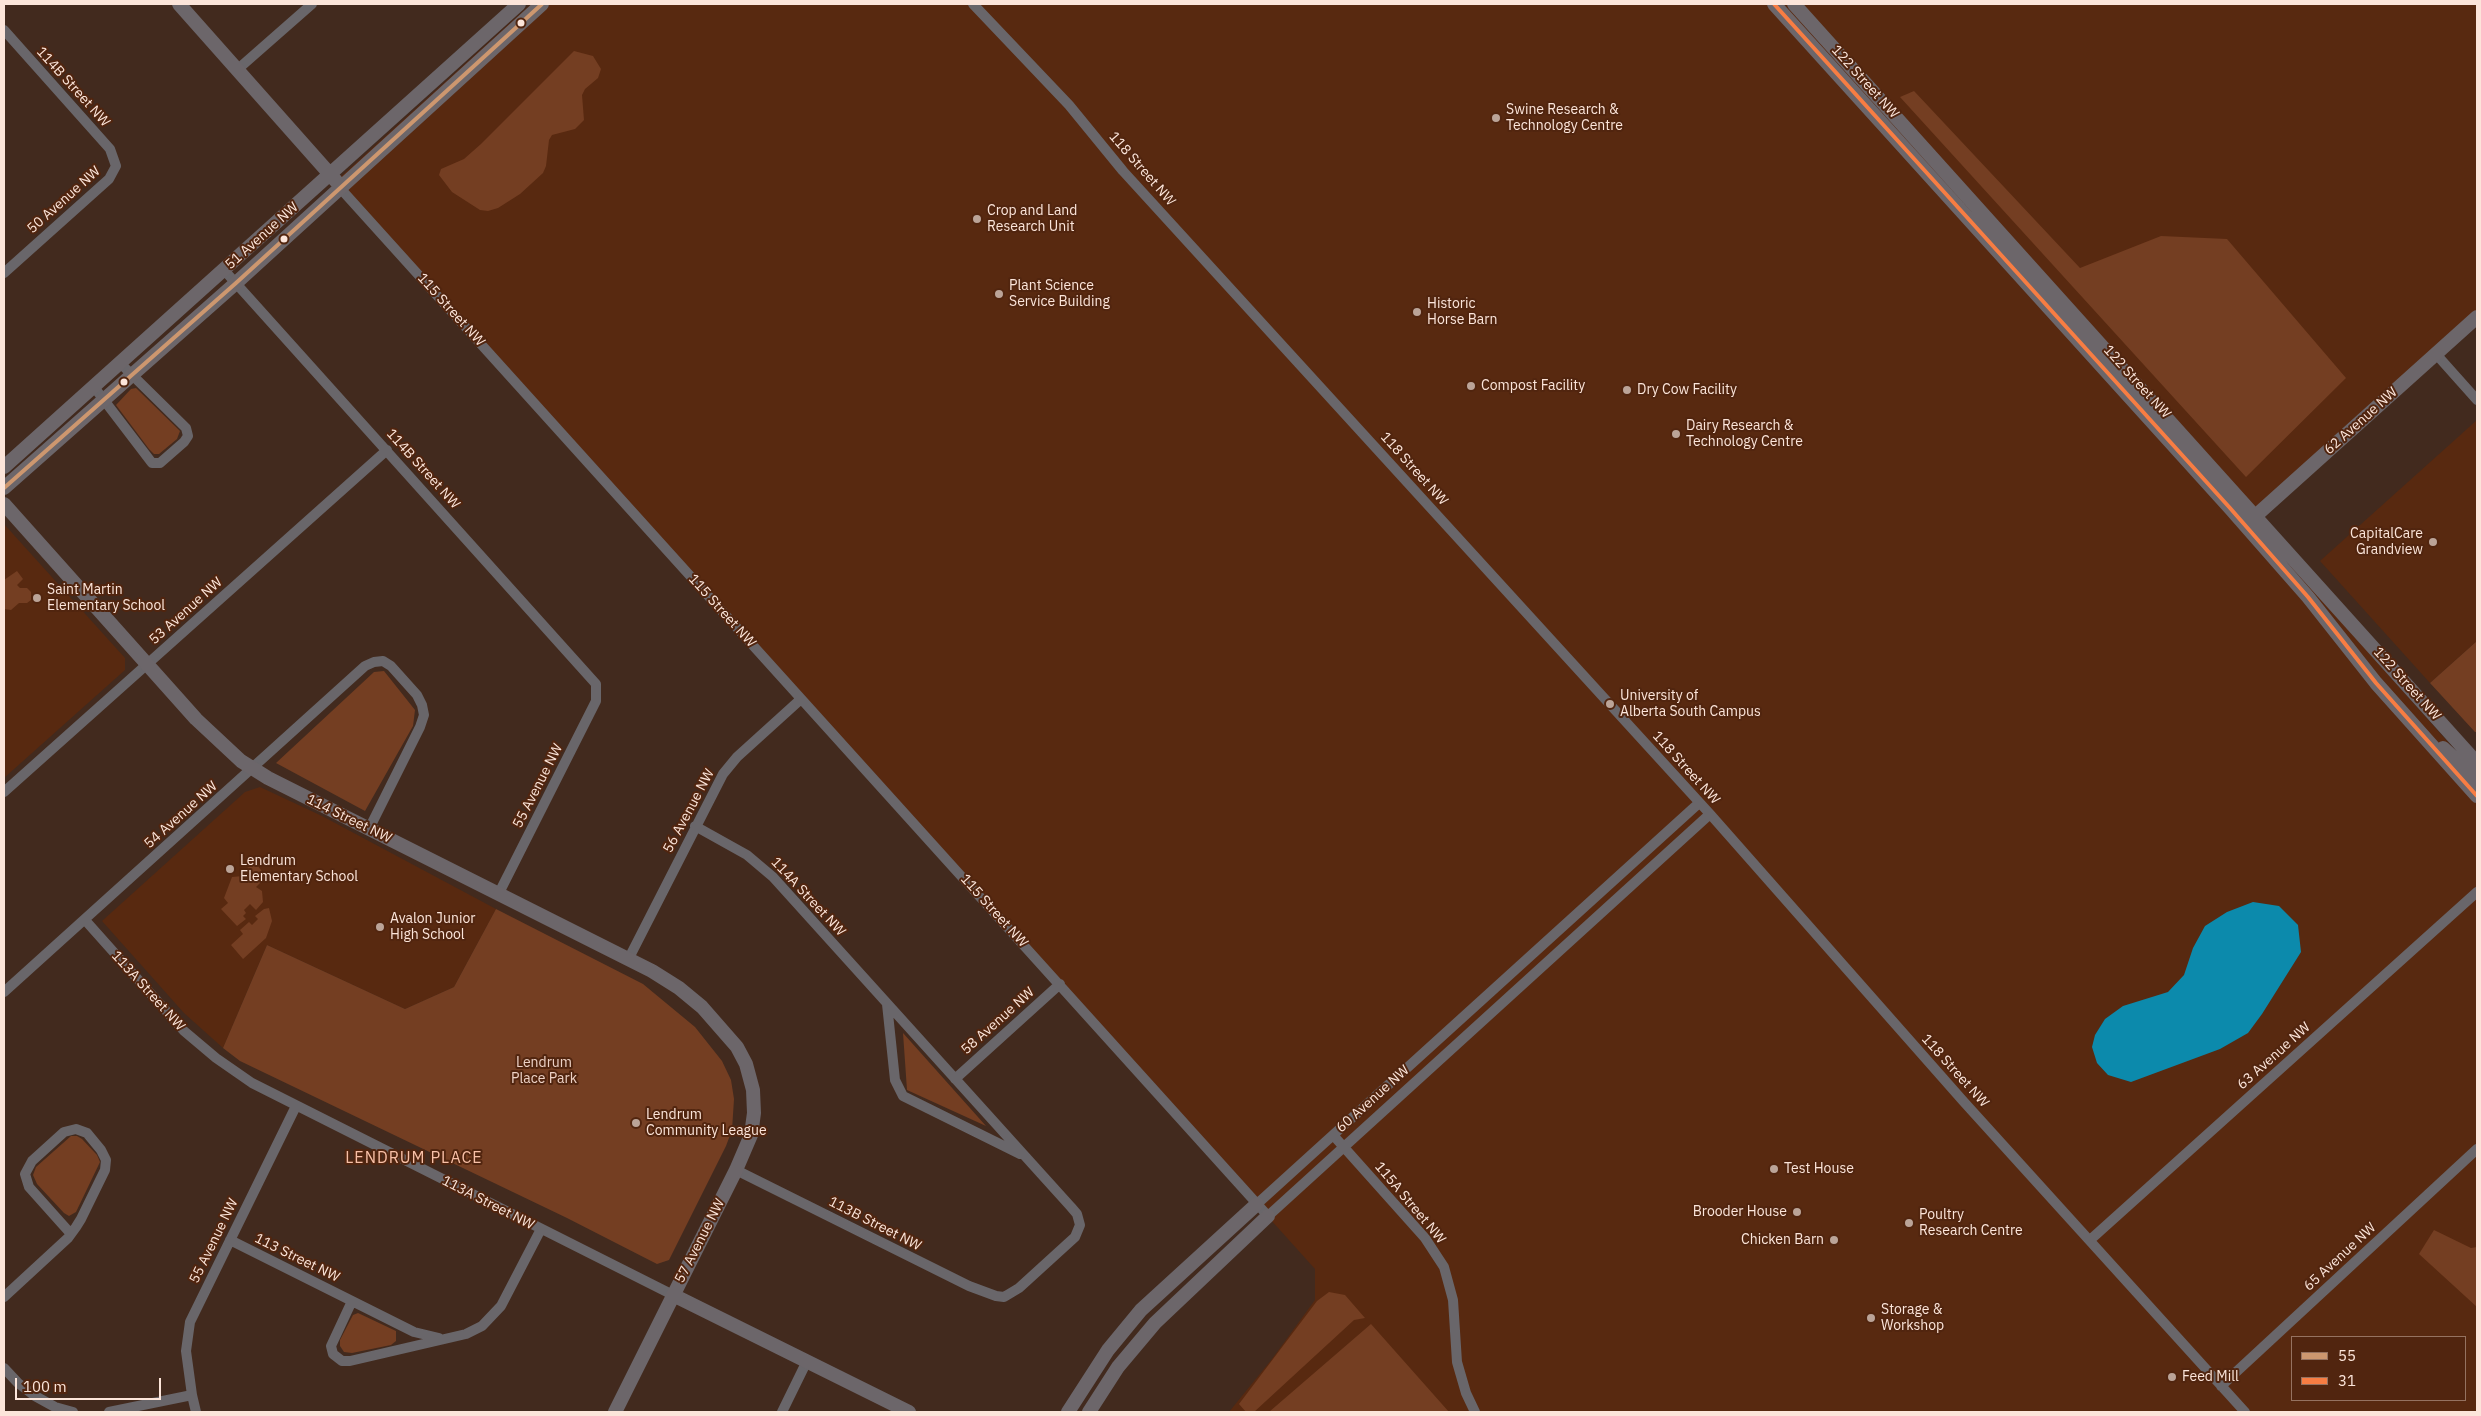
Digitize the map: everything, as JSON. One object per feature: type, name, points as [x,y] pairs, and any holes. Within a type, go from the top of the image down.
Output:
[{"type":"main road","name":"115 Street NW","points":[[179,4],[332,174],[340,188]]},
{"type":"main road","name":"51 Avenue NW","points":[[4,467],[519,4]]},
{"type":"main road","name":"51 Avenue NW","points":[[4,488],[236,283],[542,4]]},
{"type":"main road","name":"122 Street NW","points":[[1774,4],[2245,525],[2410,721],[2477,796]]},
{"type":"main road","name":"122 Street NW","points":[[1794,4],[2477,762]]},
{"type":"main road","name":"62 Avenue NW","points":[[2245,525],[2477,316]]},
{"type":"main road","name":"114 Street NW","points":[[4,504],[209,732],[252,768],[369,829],[629,958],[667,980],[702,1007],[737,1047],[746,1064]]},
{"type":"main road","points":[[2410,721],[2460,761],[2477,779]]},
{"type":"main road","name":"57 Avenue NW","points":[[615,1412],[736,1170],[751,1135],[754,1114],[753,1090],[746,1064]]},
{"type":"main road","name":"60 Avenue NW","points":[[1068,1412],[1108,1350],[1140,1310],[1257,1204]]},
{"type":"main road","name":"60 Avenue NW","points":[[1088,1412],[1118,1367],[1155,1323],[1268,1216]]},
{"type":"main road","name":"113A Street NW","points":[[673,1295],[909,1412]]},
{"type":"street","points":[[238,70],[312,4]]},
{"type":"street","name":"118 Street NW","points":[[973,4],[1069,105],[1130,178],[1710,814],[1964,1102],[2245,1412]]},
{"type":"street","name":"114B Street NW","points":[[4,30],[110,149],[114,155],[116,166]]},
{"type":"street","name":"50 Avenue NW","points":[[4,273],[109,179],[116,166]]},
{"type":"street","name":"115 Street NW","points":[[340,188],[1268,1216]]},
{"type":"street","name":"114B Street NW","points":[[224,270],[593,679],[597,690]]},
{"type":"street","points":[[2436,354],[2477,400]]},
{"type":"street","points":[[94,387],[102,400],[152,463],[160,463],[184,442],[188,436],[186,428],[120,363]]},
{"type":"street","name":"53 Avenue NW","points":[[4,792],[387,450]]},
{"type":"street","name":"54 Avenue NW","points":[[4,992],[365,666],[378,661],[390,666],[417,695],[424,710],[420,727],[369,829]]},
{"type":"street","name":"55 Avenue NW","points":[[499,893],[596,701],[597,690]]},
{"type":"street","name":"56 Avenue NW","points":[[629,958],[695,826],[728,766],[801,699]]},
{"type":"street","name":"60 Avenue NW","points":[[1257,1204],[1699,803]]},
{"type":"street","name":"60 Avenue NW","points":[[1268,1216],[1710,814]]},
{"type":"street","name":"114A Street NW","points":[[695,826],[747,855],[773,877],[1077,1214],[1080,1225],[1076,1237],[1019,1288],[1004,1297]]},
{"type":"street","name":"63 Avenue NW","points":[[2090,1240],[2477,892]]},
{"type":"street","name":"113A Street NW","points":[[84,920],[194,1040],[245,1078],[296,1106],[673,1295]]},
{"type":"street","name":"58 Avenue NW","points":[[955,1079],[1060,984]]},
{"type":"street","name":"114A Street NW","points":[[887,1004],[895,1080],[903,1096],[1026,1156]]},
{"type":"street","name":"55 Avenue NW","points":[[196,1412],[186,1351],[190,1322],[296,1106]]},
{"type":"street","points":[[4,1297],[71,1234],[81,1219],[106,1166],[104,1155],[95,1142],[87,1133],[76,1129],[64,1132],[32,1161],[25,1174],[29,1187],[71,1234]]},
{"type":"street","name":"115A Street NW","points":[[1333,1135],[1425,1238],[1444,1267],[1453,1300],[1457,1362],[1466,1394],[1475,1412]]},
{"type":"street","name":"65 Avenue NW","points":[[2221,1386],[2477,1149]]},
{"type":"street","name":"113B Street NW","points":[[736,1170],[969,1286],[990,1295],[1004,1297]]},
{"type":"street","name":"113 Street NW","points":[[352,1300],[331,1346],[333,1354],[342,1360],[350,1361],[466,1334],[482,1326],[501,1306],[541,1229]]},
{"type":"street","name":"113 Street NW","points":[[230,1240],[414,1332],[443,1339]]},
{"type":"street","points":[[782,1412],[807,1361]]},
{"type":"street","points":[[4,1368],[18,1383],[35,1396],[55,1407],[73,1412]]},
{"type":"street","points":[[109,1412],[192,1395]]},
{"type":"shaded area","name":"University of Alberta South Campus","points":[[531,4],[2477,4],[2477,317],[2251,520],[2477,775],[2477,1412],[1229,1412],[1272,1359],[1315,1300],[1315,1269],[336,181]]},
{"type":"shaded area","points":[[2477,420],[2477,641],[2430,683],[2320,561]]},
{"type":"shaded area","name":"Saint Martin Elementary School","points":[[4,524],[125,658],[125,670],[4,778]]},
{"type":"shaded area","points":[[260,787],[322,816],[496,909],[454,987],[405,1009],[267,945],[223,1048],[184,1013],[102,921],[245,792]]},
{"type":"green space","points":[[574,51],[593,56],[601,69],[598,78],[585,89],[582,95],[584,120],[575,129],[552,135],[549,140],[546,166],[543,173],[520,194],[498,208],[488,211],[480,210],[452,192],[439,175],[441,169],[464,159],[481,144]]},
{"type":"green space","points":[[1914,91],[2080,268],[2161,236],[2227,239],[2346,378],[2246,477],[1900,97]]},
{"type":"green space","points":[[136,388],[180,431],[177,439],[159,454],[154,454],[149,449],[116,405],[131,389]]},
{"type":"green space","points":[[17,571],[23,579],[17,585],[20,588],[27,588],[31,592],[31,600],[27,603],[19,603],[11,610],[4,609],[4,580]]},
{"type":"green space","points":[[2477,641],[2477,732],[2475,732],[2430,683]]},
{"type":"green space","points":[[384,671],[415,710],[413,726],[365,811],[276,763],[374,672]]},
{"type":"green space","points":[[253,865],[258,866],[263,873],[262,881],[256,887],[262,891],[263,902],[256,910],[250,904],[244,910],[246,913],[243,916],[246,919],[237,926],[221,909],[228,903],[224,898],[232,877],[243,876],[245,869]]},
{"type":"green space","points":[[269,908],[272,921],[266,938],[243,959],[231,945],[243,934],[240,930],[249,922],[252,925],[258,919],[255,916],[264,909]]},
{"type":"green space","name":"Lendrum Place Park","points":[[496,909],[643,984],[695,1027],[722,1061],[731,1080],[734,1099],[732,1130],[726,1146],[669,1260],[657,1264],[567,1218],[240,1061],[223,1048],[267,945],[405,1009],[454,987]]},
{"type":"green space","points":[[903,1033],[986,1126],[907,1090]]},
{"type":"green space","points":[[71,1136],[77,1136],[82,1139],[97,1155],[100,1162],[76,1212],[69,1216],[37,1184],[33,1175],[36,1167]]},
{"type":"green space","points":[[2434,1230],[2471,1248],[2477,1247],[2477,1307],[2419,1254]]},
{"type":"green space","points":[[1329,1292],[1345,1295],[1365,1318],[1354,1320],[1254,1412],[1246,1412],[1239,1404],[1317,1301]]},
{"type":"green space","points":[[358,1313],[396,1331],[396,1341],[391,1345],[352,1353],[344,1352],[340,1346],[340,1340],[353,1315]]},
{"type":"green space","points":[[1371,1324],[1449,1412],[1269,1412]]},
{"type":"water","points":[[2253,902],[2279,906],[2298,925],[2301,952],[2248,1033],[2220,1049],[2131,1082],[2108,1075],[2097,1063],[2092,1047],[2095,1035],[2105,1019],[2123,1006],[2168,992],[2184,975],[2193,948],[2205,926],[2227,912]]},
{"type":"transit line","name":"55","points":[[4,488],[236,283],[542,4]]},
{"type":"transit line","name":"31","points":[[1774,4],[2230,508],[2308,597],[2376,683],[2477,796]]},
{"type":"place","name":"Swine Research & Technology Centre","points":[[1496,118]]},
{"type":"place","name":"Crop and Land Research Unit","points":[[977,219]]},
{"type":"place","name":"Plant Science Service Building","points":[[999,294]]},
{"type":"place","name":"Historic Horse Barn","points":[[1417,312]]},
{"type":"place","name":"Compost Facility","points":[[1471,386]]},
{"type":"place","name":"Dry Cow Facility","points":[[1627,390]]},
{"type":"place","name":"Dairy Research & Technology Centre","points":[[1676,434]]},
{"type":"place","name":"CapitalCare Grandview","points":[[2433,542]]},
{"type":"place","name":"Saint Martin Elementary School","points":[[37,598]]},
{"type":"place","name":"University of Alberta South Campus","points":[[1610,704]]},
{"type":"place","name":"Lendrum Elementary School","points":[[230,869]]},
{"type":"place","name":"Avalon Junior High School","points":[[380,927]]},
{"type":"place","name":"Lendrum Community League","points":[[636,1123]]},
{"type":"place","name":"Test House","points":[[1774,1169]]},
{"type":"place","name":"Brooder House","points":[[1797,1212]]},
{"type":"place","name":"Poultry Research Centre","points":[[1909,1223]]},
{"type":"place","name":"Chicken Barn","points":[[1834,1240]]},
{"type":"place","name":"Storage & Workshop","points":[[1871,1318]]},
{"type":"place","name":"Feed Mill","points":[[2172,1377]]},
{"type":"district","name":"LENDRUM PLACE","points":[[414,1158]]}]
